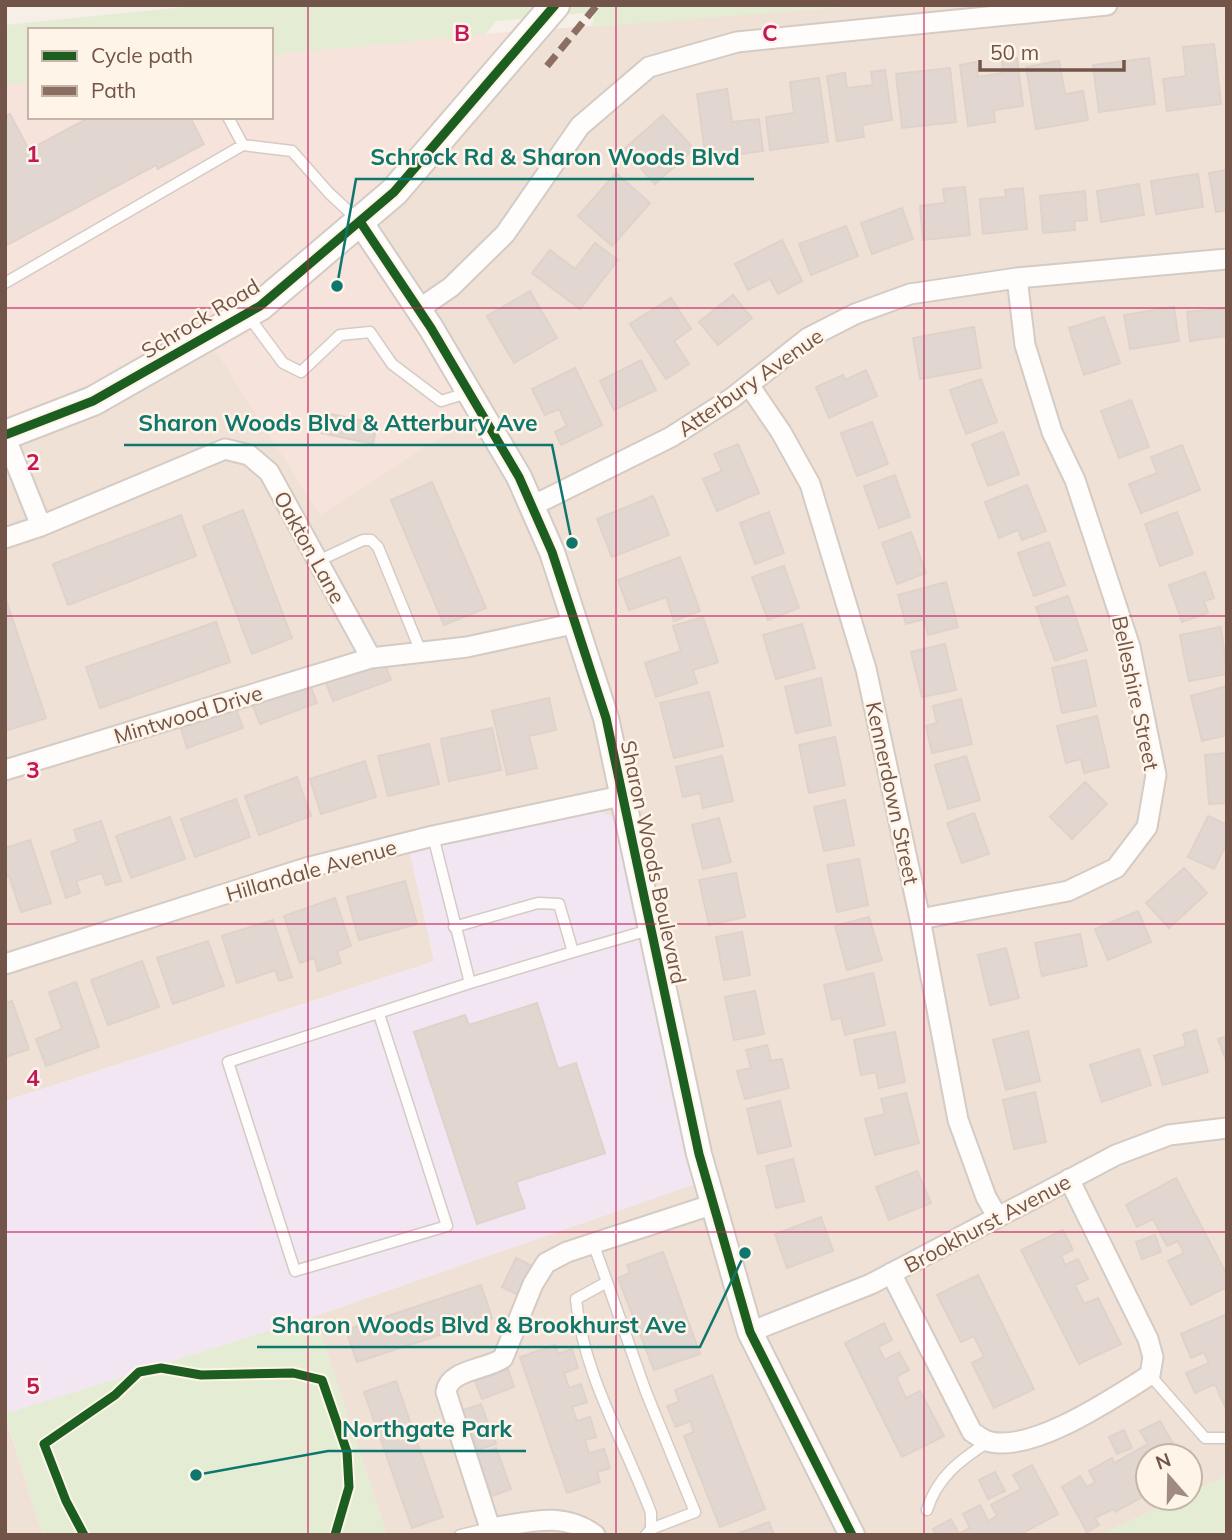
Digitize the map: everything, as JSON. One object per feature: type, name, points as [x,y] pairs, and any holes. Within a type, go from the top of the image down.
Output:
[{"type":"main road","name":"Schrock Road","points":[[5,435],[93,401],[247,313],[361,223],[435,148],[555,5]]},
{"type":"street","points":[[419,309],[451,287],[505,234],[580,126],[649,67],[737,42],[1107,5]]},
{"type":"street","name":"Sharon Woods Boulevard","points":[[361,223],[419,309],[469,392],[532,506],[552,552],[578,623],[607,718],[649,930],[699,1154],[750,1332],[847,1534]]},
{"type":"street","name":"Atterbury Avenue","points":[[532,506],[671,437],[748,385],[808,338],[855,314],[910,294],[1017,278],[1227,259]]},
{"type":"street","name":"Belleshire Street","points":[[920,919],[1068,891],[1115,869],[1147,827],[1156,775],[1130,647],[1075,480],[1052,432],[1025,345],[1017,278]]},
{"type":"street","name":"Kennerdown Street","points":[[748,385],[781,432],[810,484],[866,669],[920,919],[958,1120],[986,1198],[997,1216]]},
{"type":"street","points":[[5,435],[41,526]]},
{"type":"street","name":"Oakton Lane","points":[[5,538],[41,526],[225,449],[249,455],[269,472],[370,658]]},
{"type":"street","points":[[370,658],[467,647],[578,623]]},
{"type":"street","name":"Mintwood Drive","points":[[5,770],[370,658]]},
{"type":"street","name":"Hillandale Avenue","points":[[5,964],[306,868],[433,836],[621,796]]},
{"type":"street","name":"Brookhurst Avenue","points":[[750,1332],[891,1273],[1116,1155],[1169,1135],[1227,1128]]},
{"type":"street","points":[[891,1273],[972,1432],[988,1442],[1006,1444],[1047,1432],[1150,1375],[1153,1357],[1148,1339],[1069,1179]]},
{"type":"street","points":[[595,1535],[582,1525],[545,1518],[490,1528],[446,1386],[456,1377],[503,1358],[533,1284],[546,1263],[593,1243],[713,1204]]},
{"type":"lane","points":[[229,119],[243,145]]},
{"type":"lane","points":[[5,283],[243,145],[292,150],[329,193],[361,223]]},
{"type":"lane","points":[[247,313],[283,363],[301,372],[340,335],[370,332],[391,364],[441,401],[469,392]]},
{"type":"lane","points":[[318,561],[363,540],[371,540],[378,547],[421,652]]},
{"type":"lane","points":[[433,836],[470,984]]},
{"type":"lane","points":[[454,927],[538,903],[559,904],[573,952]]},
{"type":"lane","points":[[379,1014],[447,1226],[295,1271],[228,1062],[470,984],[649,930]]},
{"type":"lane","points":[[593,1243],[607,1282],[646,1392],[695,1512],[649,1532],[651,1513],[606,1408],[578,1323],[576,1299],[591,1288],[607,1282]]},
{"type":"lane","points":[[1150,1375],[1205,1438],[1227,1438]]},
{"type":"lane","points":[[927,1510],[932,1492],[955,1464],[988,1442]]},
{"type":"lane","points":[[460,1535],[490,1528]]},
{"type":"shaded area","points":[[870,5],[1227,5],[1227,1476],[1204,1487],[1204,1442],[1134,1442],[1134,1512],[1149,1512],[1100,1535],[387,1535],[315,1316],[704,1181],[409,850],[435,961],[5,1101],[5,433],[359,229],[537,30]]},
{"type":"shaded area","points":[[537,30],[359,229],[487,408],[320,515],[208,339],[5,433],[5,85],[28,82],[28,119],[273,119],[273,55],[395,41]]},
{"type":"shaded area","points":[[598,811],[625,821],[704,1181],[315,1316],[5,1414],[5,1101],[434,962],[409,849]]},
{"type":"shaded area","points":[[5,1416],[43,1535],[5,1535]]},
{"type":"green space","points":[[205,5],[870,5],[592,27],[595,12],[496,21],[486,34],[273,55],[273,28],[28,28],[28,82],[5,85],[5,25]]},
{"type":"green space","points":[[315,1316],[387,1535],[43,1535],[5,1414]]},
{"type":"green space","points":[[1227,1476],[1227,1535],[1100,1535],[1149,1512],[1204,1512],[1204,1487]]},
{"type":"building","points":[[1214,44],[1221,104],[1167,111],[1163,79],[1186,76],[1183,47]]},
{"type":"building","points":[[1017,58],[1023,106],[994,110],[995,122],[968,126],[960,65],[976,62],[978,77],[1003,73],[1002,60]]},
{"type":"building","points":[[1149,58],[1155,104],[1099,112],[1093,65]]},
{"type":"building","points":[[1059,61],[1065,94],[1083,91],[1088,120],[1036,129],[1026,67]]},
{"type":"building","points":[[950,68],[956,122],[902,128],[896,74]]},
{"type":"building","points":[[885,70],[892,120],[862,125],[864,137],[837,141],[827,76],[845,73],[847,88],[873,85],[871,72]]},
{"type":"building","points":[[819,78],[828,142],[770,150],[766,117],[794,113],[790,82]]},
{"type":"building","points":[[727,89],[732,122],[759,119],[763,151],[706,159],[697,94]]},
{"type":"building","points":[[10,114],[29,150],[86,119],[191,119],[204,144],[158,169],[156,165],[5,246],[5,116]]},
{"type":"building","points":[[663,115],[694,149],[655,184],[624,149]]},
{"type":"building","points":[[1227,170],[1227,210],[1216,212],[1209,173]]},
{"type":"building","points":[[616,173],[650,203],[612,246],[578,216]]},
{"type":"building","points":[[1198,174],[1203,207],[1156,214],[1151,181]]},
{"type":"building","points":[[1139,184],[1144,215],[1101,222],[1097,191]]},
{"type":"building","points":[[965,187],[970,235],[923,240],[920,206],[945,203],[943,189]]},
{"type":"building","points":[[1023,188],[1027,229],[983,234],[980,199],[1006,197],[1005,190]]},
{"type":"building","points":[[1085,191],[1087,220],[1074,221],[1075,230],[1043,233],[1040,196]]},
{"type":"building","points":[[902,208],[913,239],[872,254],[861,223]]},
{"type":"building","points":[[846,226],[858,256],[811,275],[799,244]]},
{"type":"building","points":[[782,240],[802,281],[778,294],[770,279],[748,290],[735,264]]},
{"type":"building","points":[[595,243],[618,260],[580,309],[532,273],[550,250],[575,269]]},
{"type":"building","points":[[530,291],[557,338],[514,363],[487,316]]},
{"type":"building","points":[[733,295],[752,318],[718,345],[699,322]]},
{"type":"building","points":[[671,298],[691,329],[674,341],[689,364],[666,379],[630,324]]},
{"type":"building","points":[[1174,307],[1179,341],[1130,349],[1124,315]]},
{"type":"building","points":[[1227,308],[1227,336],[1190,341],[1187,312]]},
{"type":"building","points":[[1104,317],[1120,363],[1084,375],[1069,328]]},
{"type":"building","points":[[974,327],[981,368],[920,379],[913,338]]},
{"type":"building","points":[[641,360],[656,390],[614,410],[600,381]]},
{"type":"building","points":[[575,368],[602,425],[561,445],[555,432],[567,426],[559,409],[545,415],[532,389]]},
{"type":"building","points":[[866,370],[877,396],[829,418],[816,387],[843,375],[845,380]]},
{"type":"building","points":[[981,379],[997,422],[966,434],[950,390]]},
{"type":"building","points":[[1131,400],[1149,447],[1119,458],[1101,411]]},
{"type":"building","points":[[326,413],[377,424],[373,444],[321,433]]},
{"type":"building","points":[[872,422],[888,464],[857,476],[841,433]]},
{"type":"building","points":[[1003,432],[1019,474],[988,486],[972,444]]},
{"type":"building","points":[[738,444],[759,493],[717,511],[703,479],[722,471],[714,454]]},
{"type":"building","points":[[1182,445],[1200,490],[1141,513],[1129,484],[1157,473],[1151,457]]},
{"type":"building","points":[[895,475],[910,517],[879,528],[864,486]]},
{"type":"building","points":[[432,482],[486,608],[444,625],[391,500]]},
{"type":"building","points":[[1027,485],[1046,531],[1022,540],[1018,530],[999,538],[985,502]]},
{"type":"building","points":[[653,496],[669,535],[612,557],[597,519]]},
{"type":"building","points":[[243,510],[292,638],[252,654],[203,526]]},
{"type":"building","points":[[769,512],[784,553],[755,564],[740,523]]},
{"type":"building","points":[[1177,512],[1193,554],[1160,566],[1145,524]]},
{"type":"building","points":[[181,515],[196,556],[68,605],[53,564]]},
{"type":"building","points":[[911,532],[926,573],[897,584],[882,543]]},
{"type":"building","points":[[1049,542],[1065,585],[1034,596],[1018,553]]},
{"type":"building","points":[[680,557],[700,611],[674,621],[666,597],[629,610],[618,580]]},
{"type":"building","points":[[784,566],[799,608],[768,620],[752,577]]},
{"type":"building","points":[[1205,572],[1214,598],[1204,601],[1208,613],[1182,622],[1169,585]]},
{"type":"building","points":[[946,582],[958,627],[928,635],[924,619],[906,624],[898,595]]},
{"type":"building","points":[[1068,596],[1087,650],[1055,661],[1036,607]]},
{"type":"building","points":[[5,597],[46,718],[5,731]]},
{"type":"building","points":[[703,617],[718,662],[693,670],[697,683],[656,697],[645,663],[681,651],[673,626]]},
{"type":"building","points":[[216,622],[230,662],[100,708],[86,667]]},
{"type":"building","points":[[802,624],[815,668],[776,679],[763,635]]},
{"type":"building","points":[[1221,627],[1227,674],[1189,681],[1180,635]]},
{"type":"building","points":[[945,644],[956,690],[922,697],[911,652]]},
{"type":"building","points":[[1086,660],[1096,706],[1062,713],[1052,668]]},
{"type":"building","points":[[384,662],[391,680],[333,701],[326,683]]},
{"type":"building","points":[[821,678],[831,725],[796,733],[785,687]]},
{"type":"building","points":[[310,685],[317,703],[260,724],[253,706]]},
{"type":"building","points":[[1227,686],[1227,735],[1202,741],[1191,696]]},
{"type":"building","points":[[709,692],[723,746],[674,758],[660,703]]},
{"type":"building","points":[[549,698],[556,730],[529,736],[537,768],[507,775],[492,711]]},
{"type":"building","points":[[961,699],[972,744],[932,753],[926,726],[937,723],[933,706]]},
{"type":"building","points":[[236,709],[243,728],[187,748],[181,729]]},
{"type":"building","points":[[1097,716],[1109,767],[1084,773],[1081,759],[1066,763],[1057,726]]},
{"type":"building","points":[[492,728],[501,770],[449,781],[441,739]]},
{"type":"building","points":[[835,737],[845,785],[809,793],[799,745]]},
{"type":"building","points":[[429,744],[439,784],[388,796],[378,756]]},
{"type":"building","points":[[1227,753],[1227,803],[1209,804],[1205,755]]},
{"type":"building","points":[[722,756],[733,801],[703,808],[700,793],[683,797],[676,767]]},
{"type":"building","points":[[966,756],[980,800],[948,809],[935,765]]},
{"type":"building","points":[[365,761],[376,797],[321,814],[310,779]]},
{"type":"building","points":[[297,777],[311,816],[259,835],[245,796]]},
{"type":"building","points":[[1085,782],[1107,804],[1072,839],[1050,817]]},
{"type":"building","points":[[236,799],[250,837],[195,857],[181,819]]},
{"type":"building","points":[[845,800],[854,845],[824,851],[814,807]]},
{"type":"building","points":[[974,813],[989,854],[962,863],[947,823]]},
{"type":"building","points":[[1208,816],[1227,825],[1227,843],[1214,869],[1188,857]]},
{"type":"building","points":[[170,817],[185,859],[131,878],[116,836]]},
{"type":"building","points":[[719,818],[731,862],[703,869],[692,825]]},
{"type":"building","points":[[101,821],[121,881],[106,885],[102,873],[76,881],[80,893],[66,898],[51,852],[78,842],[74,830]]},
{"type":"building","points":[[30,840],[51,903],[21,912],[9,876],[5,877],[5,848]]},
{"type":"building","points":[[859,859],[868,905],[837,912],[827,865]]},
{"type":"building","points":[[1184,868],[1207,893],[1169,928],[1146,903]]},
{"type":"building","points":[[736,873],[745,917],[709,925],[699,880]]},
{"type":"building","points":[[405,881],[417,924],[359,940],[347,897]]},
{"type":"building","points":[[335,898],[351,946],[337,951],[341,963],[318,971],[314,958],[300,963],[284,916]]},
{"type":"building","points":[[1138,911],[1151,942],[1108,960],[1095,929]]},
{"type":"building","points":[[869,917],[882,960],[847,970],[835,926]]},
{"type":"building","points":[[273,920],[292,977],[279,981],[275,970],[237,983],[222,936]]},
{"type":"building","points":[[742,932],[750,975],[724,980],[716,937]]},
{"type":"building","points":[[1080,934],[1087,966],[1042,976],[1035,943]]},
{"type":"building","points":[[208,941],[224,986],[173,1004],[157,958]]},
{"type":"building","points":[[1006,948],[1019,998],[990,1005],[978,955]]},
{"type":"building","points":[[142,961],[159,1007],[108,1025],[91,980]]},
{"type":"building","points":[[873,973],[885,1025],[845,1035],[841,1018],[832,1020],[824,985]]},
{"type":"building","points":[[76,982],[99,1047],[46,1066],[36,1039],[62,1029],[49,992]]},
{"type":"building","points":[[755,991],[764,1034],[734,1040],[725,997]]},
{"type":"building","points":[[12,1001],[29,1049],[5,1057],[5,1003]]},
{"type":"building","points":[[537,1003],[558,1069],[576,1063],[605,1153],[516,1182],[525,1208],[477,1224],[414,1032],[465,1015],[469,1025]]},
{"type":"building","points":[[1196,1030],[1208,1072],[1163,1085],[1154,1056],[1186,1046],[1183,1034]]},
{"type":"building","points":[[1028,1031],[1040,1081],[1006,1090],[993,1040]]},
{"type":"building","points":[[895,1032],[905,1082],[879,1088],[876,1072],[861,1075],[854,1040]]},
{"type":"building","points":[[1227,1036],[1227,1063],[1218,1039]]},
{"type":"building","points":[[767,1045],[771,1061],[782,1059],[789,1088],[745,1099],[737,1071],[751,1068],[746,1050]]},
{"type":"building","points":[[1139,1049],[1151,1085],[1102,1102],[1090,1065]]},
{"type":"building","points":[[1035,1092],[1046,1142],[1014,1149],[1003,1100]]},
{"type":"building","points":[[906,1093],[919,1143],[875,1155],[865,1119],[885,1114],[881,1099]]},
{"type":"building","points":[[780,1101],[791,1146],[758,1154],[747,1109]]},
{"type":"building","points":[[793,1159],[804,1201],[776,1208],[766,1166]]},
{"type":"building","points":[[917,1171],[931,1203],[889,1220],[876,1187]]},
{"type":"building","points":[[1176,1178],[1227,1275],[1227,1287],[1191,1305],[1168,1261],[1184,1253],[1178,1241],[1167,1246],[1153,1219],[1137,1227],[1126,1205]]},
{"type":"building","points":[[821,1217],[833,1251],[787,1268],[775,1234]]},
{"type":"building","points":[[1063,1230],[1073,1250],[1061,1255],[1065,1265],[1078,1259],[1088,1279],[1075,1285],[1084,1304],[1098,1298],[1121,1344],[1079,1364],[1021,1250]]},
{"type":"building","points":[[1155,1235],[1161,1252],[1142,1259],[1136,1242]]},
{"type":"building","points":[[663,1252],[700,1354],[654,1370],[618,1278],[630,1273],[627,1265]]},
{"type":"building","points":[[516,1258],[532,1266],[518,1295],[502,1287]]},
{"type":"building","points":[[978,1275],[1034,1389],[994,1408],[972,1363],[984,1357],[974,1336],[961,1342],[937,1295]]},
{"type":"building","points":[[481,1285],[492,1318],[357,1362],[346,1330]]},
{"type":"building","points":[[1227,1314],[1227,1411],[1215,1384],[1195,1393],[1186,1373],[1209,1363],[1204,1352],[1191,1358],[1181,1334]]},
{"type":"building","points":[[884,1323],[892,1340],[878,1347],[885,1360],[899,1352],[909,1370],[896,1377],[906,1398],[920,1391],[944,1436],[902,1457],[845,1343]]},
{"type":"building","points":[[555,1345],[558,1354],[572,1349],[578,1368],[564,1373],[569,1388],[581,1384],[587,1402],[572,1407],[577,1421],[590,1417],[596,1437],[585,1440],[589,1453],[604,1449],[610,1468],[597,1472],[600,1482],[567,1493],[520,1357]]},
{"type":"building","points":[[508,1369],[514,1387],[482,1399],[475,1381]]},
{"type":"building","points":[[712,1375],[765,1509],[720,1527],[684,1436],[694,1432],[690,1421],[676,1427],[667,1406],[679,1402],[675,1390]]},
{"type":"building","points":[[396,1381],[443,1517],[412,1528],[364,1392]]},
{"type":"building","points":[[481,1404],[496,1444],[478,1450],[463,1410]]},
{"type":"building","points":[[1160,1421],[1172,1442],[1147,1442],[1140,1431]]},
{"type":"building","points":[[1124,1430],[1132,1448],[1117,1454],[1109,1437]]},
{"type":"building","points":[[496,1448],[511,1489],[492,1496],[477,1455]]},
{"type":"building","points":[[1134,1452],[1134,1502],[1115,1512],[1113,1509],[1095,1518],[1099,1525],[1087,1532],[1062,1487],[1080,1476],[1087,1487],[1095,1482],[1089,1471],[1112,1458],[1114,1463]]},
{"type":"building","points":[[1032,1465],[1058,1514],[1019,1535],[937,1535],[933,1529],[951,1519],[959,1534],[970,1528],[963,1514],[980,1505],[988,1521],[997,1516],[991,1505],[1021,1489],[1013,1475]]},
{"type":"building","points":[[995,1472],[1005,1491],[988,1499],[979,1480]]},
{"type":"building","points":[[769,1522],[774,1535],[734,1535]]},
{"type":"marked path","points":[[547,66],[597,5]]},
{"type":"cycle path","points":[[5,435],[93,401],[260,306],[394,192],[555,5]]},
{"type":"cycle path","points":[[361,223],[431,328],[519,477],[552,552],[606,718],[699,1154],[750,1332],[852,1535]]},
{"type":"cycle path","points":[[84,1535],[66,1501],[44,1444],[115,1395],[139,1372],[161,1368],[201,1375],[293,1373],[322,1380],[347,1452],[349,1487],[335,1535]]},
{"type":"place","name":"Schrock Rd & Sharon Woods Blvd","points":[[337,286]]},
{"type":"place","name":"Sharon Woods Blvd & Atterbury Ave","points":[[572,543]]},
{"type":"place","name":"Sharon Woods Blvd & Brookhurst Ave","points":[[745,1253]]},
{"type":"place","name":"Northgate Park","points":[[196,1475]]}]
